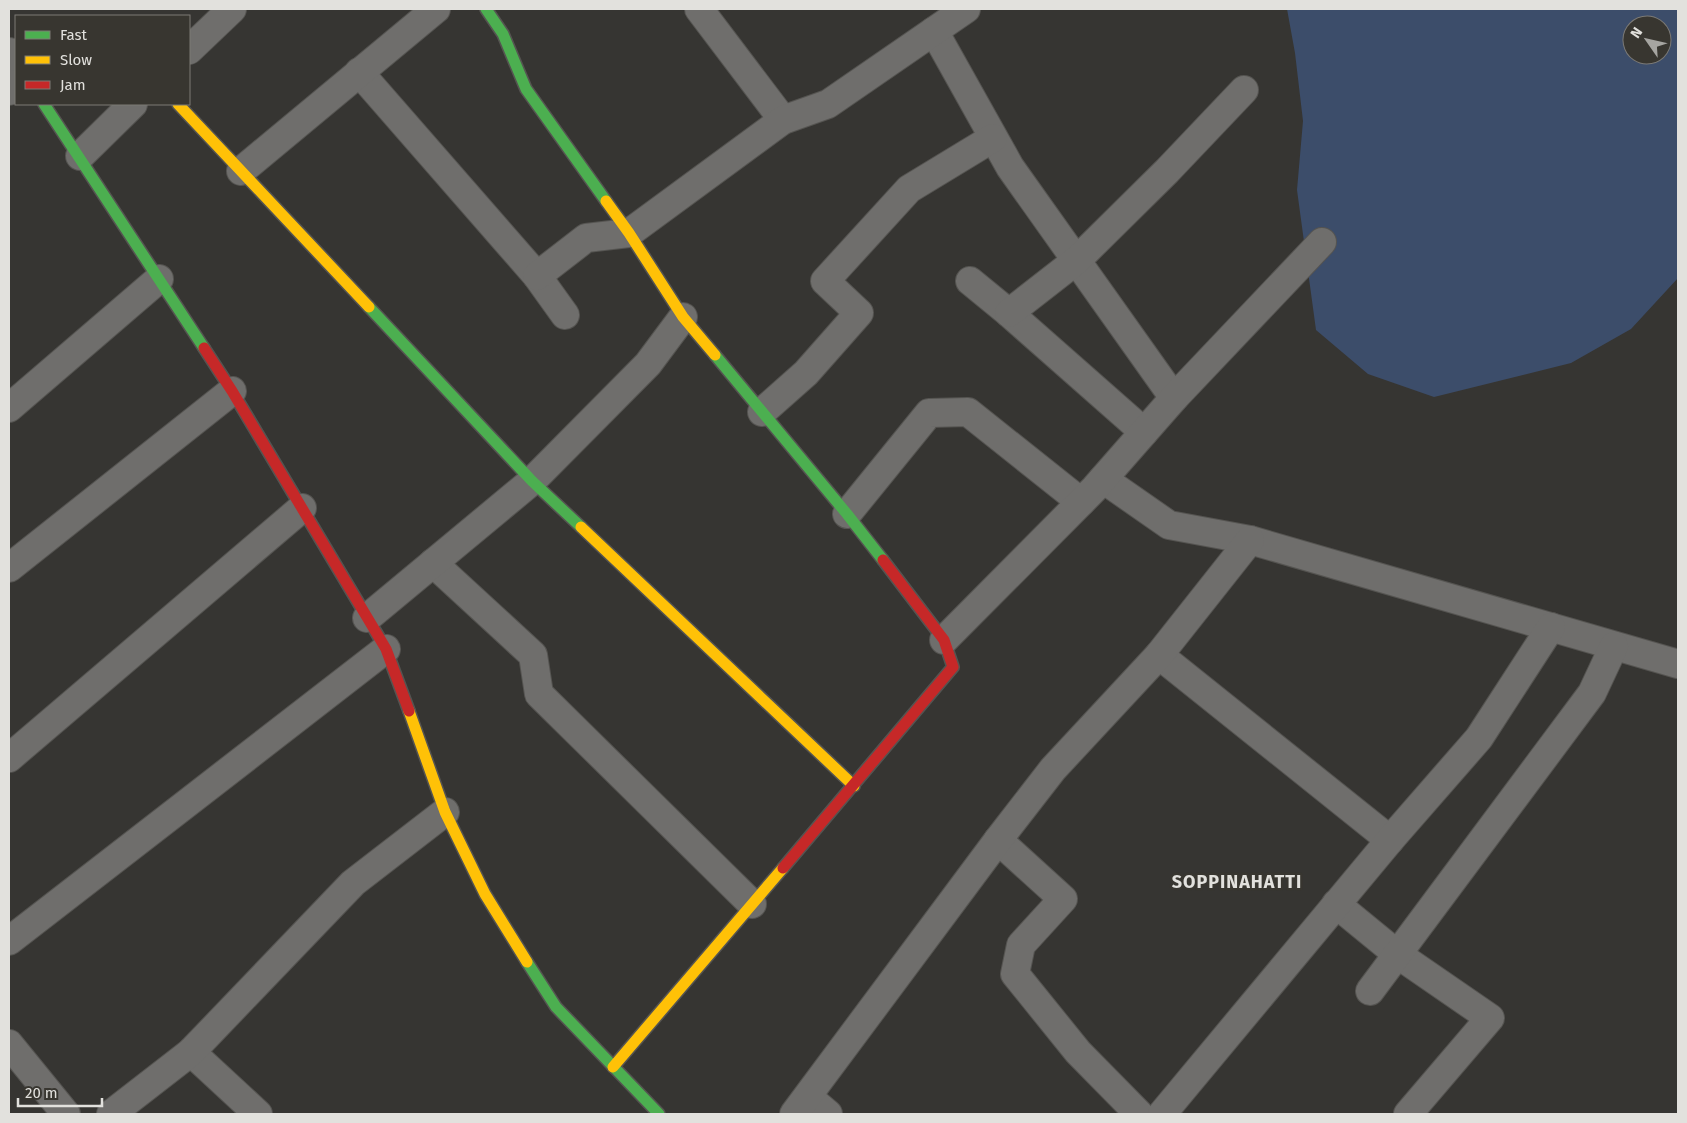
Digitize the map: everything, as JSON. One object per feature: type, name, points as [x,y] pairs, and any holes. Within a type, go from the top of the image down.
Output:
[{"type":"street","points":[[190,49],[232,9]]},
{"type":"street","points":[[241,171],[436,9]]},
{"type":"street","points":[[486,9],[503,34],[526,89],[629,233],[683,318],[847,514],[944,640],[953,667],[854,786],[613,1066]]},
{"type":"street","points":[[699,9],[783,120]]},
{"type":"street","points":[[537,276],[586,238],[629,233],[783,120],[828,104],[951,16],[994,138],[1010,167],[1174,398]]},
{"type":"street","points":[[359,72],[537,276],[565,315]]},
{"type":"street","points":[[1009,313],[1077,260],[1167,171],[1244,90]]},
{"type":"street","points":[[45,105],[80,156],[232,391],[386,649],[445,812],[484,894],[556,1007],[659,1114]]},
{"type":"street","points":[[80,156],[132,105]]},
{"type":"street","points":[[179,105],[532,481],[854,786]]},
{"type":"street","points":[[762,412],[806,373],[859,313],[825,281],[909,189],[994,138]]},
{"type":"street","points":[[944,640],[1103,479],[1174,398],[1322,242]]},
{"type":"street","points":[[9,408],[159,279]]},
{"type":"street","points":[[970,281],[1144,432]]},
{"type":"street","points":[[367,618],[532,481],[648,364],[683,318]]},
{"type":"street","points":[[9,568],[232,391]]},
{"type":"street","points":[[847,514],[929,414],[968,412],[1081,502]]},
{"type":"street","points":[[1103,479],[1169,525],[1250,540],[1678,664]]},
{"type":"street","points":[[9,758],[302,508]]},
{"type":"street","points":[[828,1114],[801,1106],[998,840],[1053,769],[1159,656],[1250,540]]},
{"type":"street","points":[[433,563],[532,655],[539,694],[752,904]]},
{"type":"street","points":[[1162,1114],[1336,904],[1478,738],[1551,628]]},
{"type":"street","points":[[1370,991],[1592,693],[1614,646]]},
{"type":"street","points":[[9,941],[386,649]]},
{"type":"street","points":[[1159,656],[1390,840]]},
{"type":"street","points":[[111,1114],[191,1052],[353,883],[445,812]]},
{"type":"street","points":[[998,840],[1063,899],[1022,945],[1015,974],[1078,1052],[1140,1114]]},
{"type":"street","points":[[1336,904],[1397,954],[1490,1018],[1408,1114]]},
{"type":"street","points":[[9,1044],[66,1114]]},
{"type":"street","points":[[191,1052],[244,1110]]},
{"type":"water","points":[[1287,9],[1678,9],[1678,278],[1631,329],[1571,363],[1434,397],[1368,374],[1316,330],[1297,190],[1303,121],[1295,53]]},
{"type":"traffic: fast","points":[[486,9],[503,34],[526,89],[606,201]]},
{"type":"traffic: fast","points":[[45,105],[204,348]]},
{"type":"traffic: fast","points":[[369,307],[532,481],[581,527]]},
{"type":"traffic: fast","points":[[715,355],[883,560]]},
{"type":"traffic: fast","points":[[527,962],[556,1007],[659,1114]]},
{"type":"traffic: slow","points":[[179,105],[369,307]]},
{"type":"traffic: slow","points":[[606,201],[683,317],[715,355]]},
{"type":"traffic: slow","points":[[581,527],[854,786]]},
{"type":"traffic: slow","points":[[409,711],[445,812],[485,894],[527,962]]},
{"type":"traffic: slow","points":[[613,1067],[783,868]]},
{"type":"traffic: jam","points":[[204,348],[232,391],[386,649],[409,711]]},
{"type":"traffic: jam","points":[[783,868],[953,667],[944,640],[883,560]]},
{"type":"district","name":"SOPPINAHATTI","points":[[1237,882]]}]
